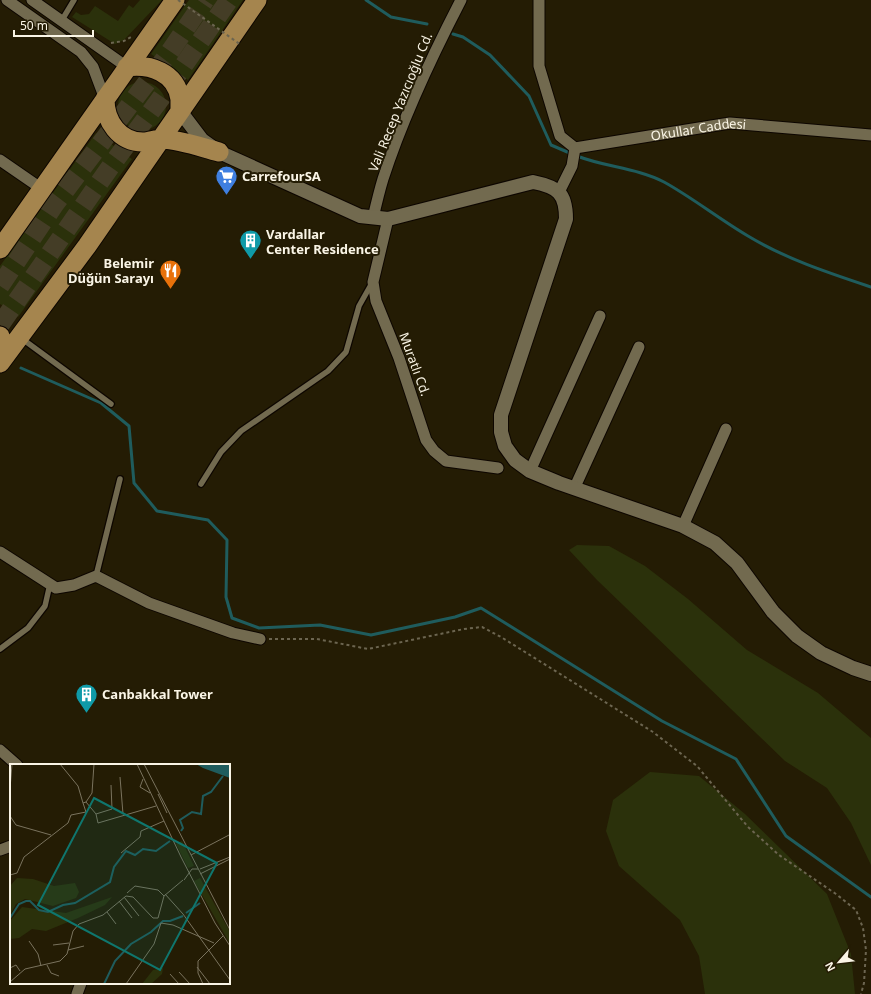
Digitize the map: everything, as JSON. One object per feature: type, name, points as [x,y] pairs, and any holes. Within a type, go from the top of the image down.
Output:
[{"type":"highway","points":[[0,249],[127,67],[177,0]]},
{"type":"highway","points":[[0,362],[87,246],[257,0]]},
{"type":"highway","points":[[127,67],[135,66],[157,69],[168,76],[176,86],[180,98],[180,111]]},
{"type":"highway","points":[[105,99],[105,109],[109,121],[124,137],[143,142],[160,139],[188,143],[219,152]]},
{"type":"highway","points":[[0,336],[2,347],[0,362]]},
{"type":"street","points":[[7,0],[81,52],[93,68],[105,99]]},
{"type":"street","points":[[32,0],[127,67]]},
{"type":"street","name":"Vali Recep Yazıcıoğlu Cd.","points":[[367,217],[383,180],[413,99],[438,43],[461,0]]},
{"type":"street","points":[[539,0],[539,66],[560,136],[574,148],[572,166],[559,192]]},
{"type":"street","points":[[180,111],[202,140],[219,152],[367,217],[388,219],[533,182],[548,186],[559,192],[566,205],[566,219],[501,415],[501,432],[505,446],[515,460],[530,471],[574,489],[683,526],[715,543],[737,564],[773,612],[796,636],[821,653],[853,668],[871,674]]},
{"type":"street","name":"Okullar Caddesi","points":[[574,148],[730,123],[871,135]]},
{"type":"street","points":[[0,160],[42,189]]},
{"type":"street","name":"Muratlı Cd.","points":[[388,219],[373,282],[376,301],[399,358],[426,440],[434,451],[446,461],[498,468]]},
{"type":"street","points":[[530,471],[600,316]]},
{"type":"street","points":[[574,489],[639,347]]},
{"type":"street","points":[[683,526],[726,429]]},
{"type":"street","points":[[0,552],[56,588],[74,585],[96,576],[149,603],[233,633],[260,639]]},
{"type":"street","points":[[3,756],[15,764]]},
{"type":"street","points":[[0,850],[10,846]]},
{"type":"street","points":[[77,994],[81,984]]},
{"type":"lane","points":[[62,20],[74,0]]},
{"type":"lane","points":[[201,484],[221,452],[241,431],[328,371],[346,352],[359,306],[373,282]]},
{"type":"lane","points":[[19,337],[111,404]]},
{"type":"lane","points":[[96,576],[120,479]]},
{"type":"lane","points":[[0,649],[28,628],[45,606],[50,584]]},
{"type":"path","points":[[177,0],[242,45]]},
{"type":"path","points":[[109,44],[124,41],[134,34]]},
{"type":"path","points":[[260,639],[317,639],[368,649],[464,629],[482,627],[501,638],[653,732],[697,766],[748,827],[779,855],[836,894],[856,910],[863,928],[866,950],[864,984],[861,994]]},
{"type":"green space","points":[[140,0],[162,0],[124,40],[115,44],[72,17],[76,12],[81,15],[89,14],[95,6],[118,21],[129,5],[133,8]]},
{"type":"green space","points":[[189,0],[243,0],[188,80],[151,54]]},
{"type":"green space","points":[[137,82],[147,82],[156,86],[162,92],[165,97],[165,115],[156,126],[147,130],[137,130],[128,126],[122,120],[118,111],[118,101],[122,92],[128,86]]},
{"type":"green space","points":[[96,133],[132,159],[18,317],[0,304],[0,266]]},
{"type":"green space","points":[[577,545],[609,546],[645,566],[688,599],[747,650],[818,693],[871,738],[871,865],[851,823],[827,788],[785,761],[597,580],[569,550]]},
{"type":"green space","points":[[650,772],[699,776],[745,814],[827,894],[851,954],[855,994],[705,994],[699,956],[680,920],[619,866],[606,831],[613,800]]},
{"type":"waterway","points":[[366,0],[391,17],[427,24]]},
{"type":"waterway","points":[[453,34],[463,37],[490,55],[529,96],[551,145],[572,154]]},
{"type":"waterway","points":[[577,156],[654,177],[675,188],[737,229],[777,252],[808,265],[871,287]]},
{"type":"waterway","points":[[21,368],[101,403],[129,426],[134,483],[157,511],[208,520],[227,540],[226,597],[232,618],[259,628],[320,625],[371,635],[455,617],[481,608],[662,721],[736,759],[786,836],[871,897]]},
{"type":"tunnel","points":[[0,286],[55,204],[169,53],[205,0]]},
{"type":"tunnel","points":[[0,325],[229,0]]},
{"type":"place","name":"CarrefourSA","points":[[227,196]]},
{"type":"place","name":"Vardallar Center Residence","points":[[251,260]]},
{"type":"place","name":"Belemir Düğün Sarayı","points":[[170,290]]},
{"type":"place","name":"Canbakkal Tower","points":[[86,714]]}]
